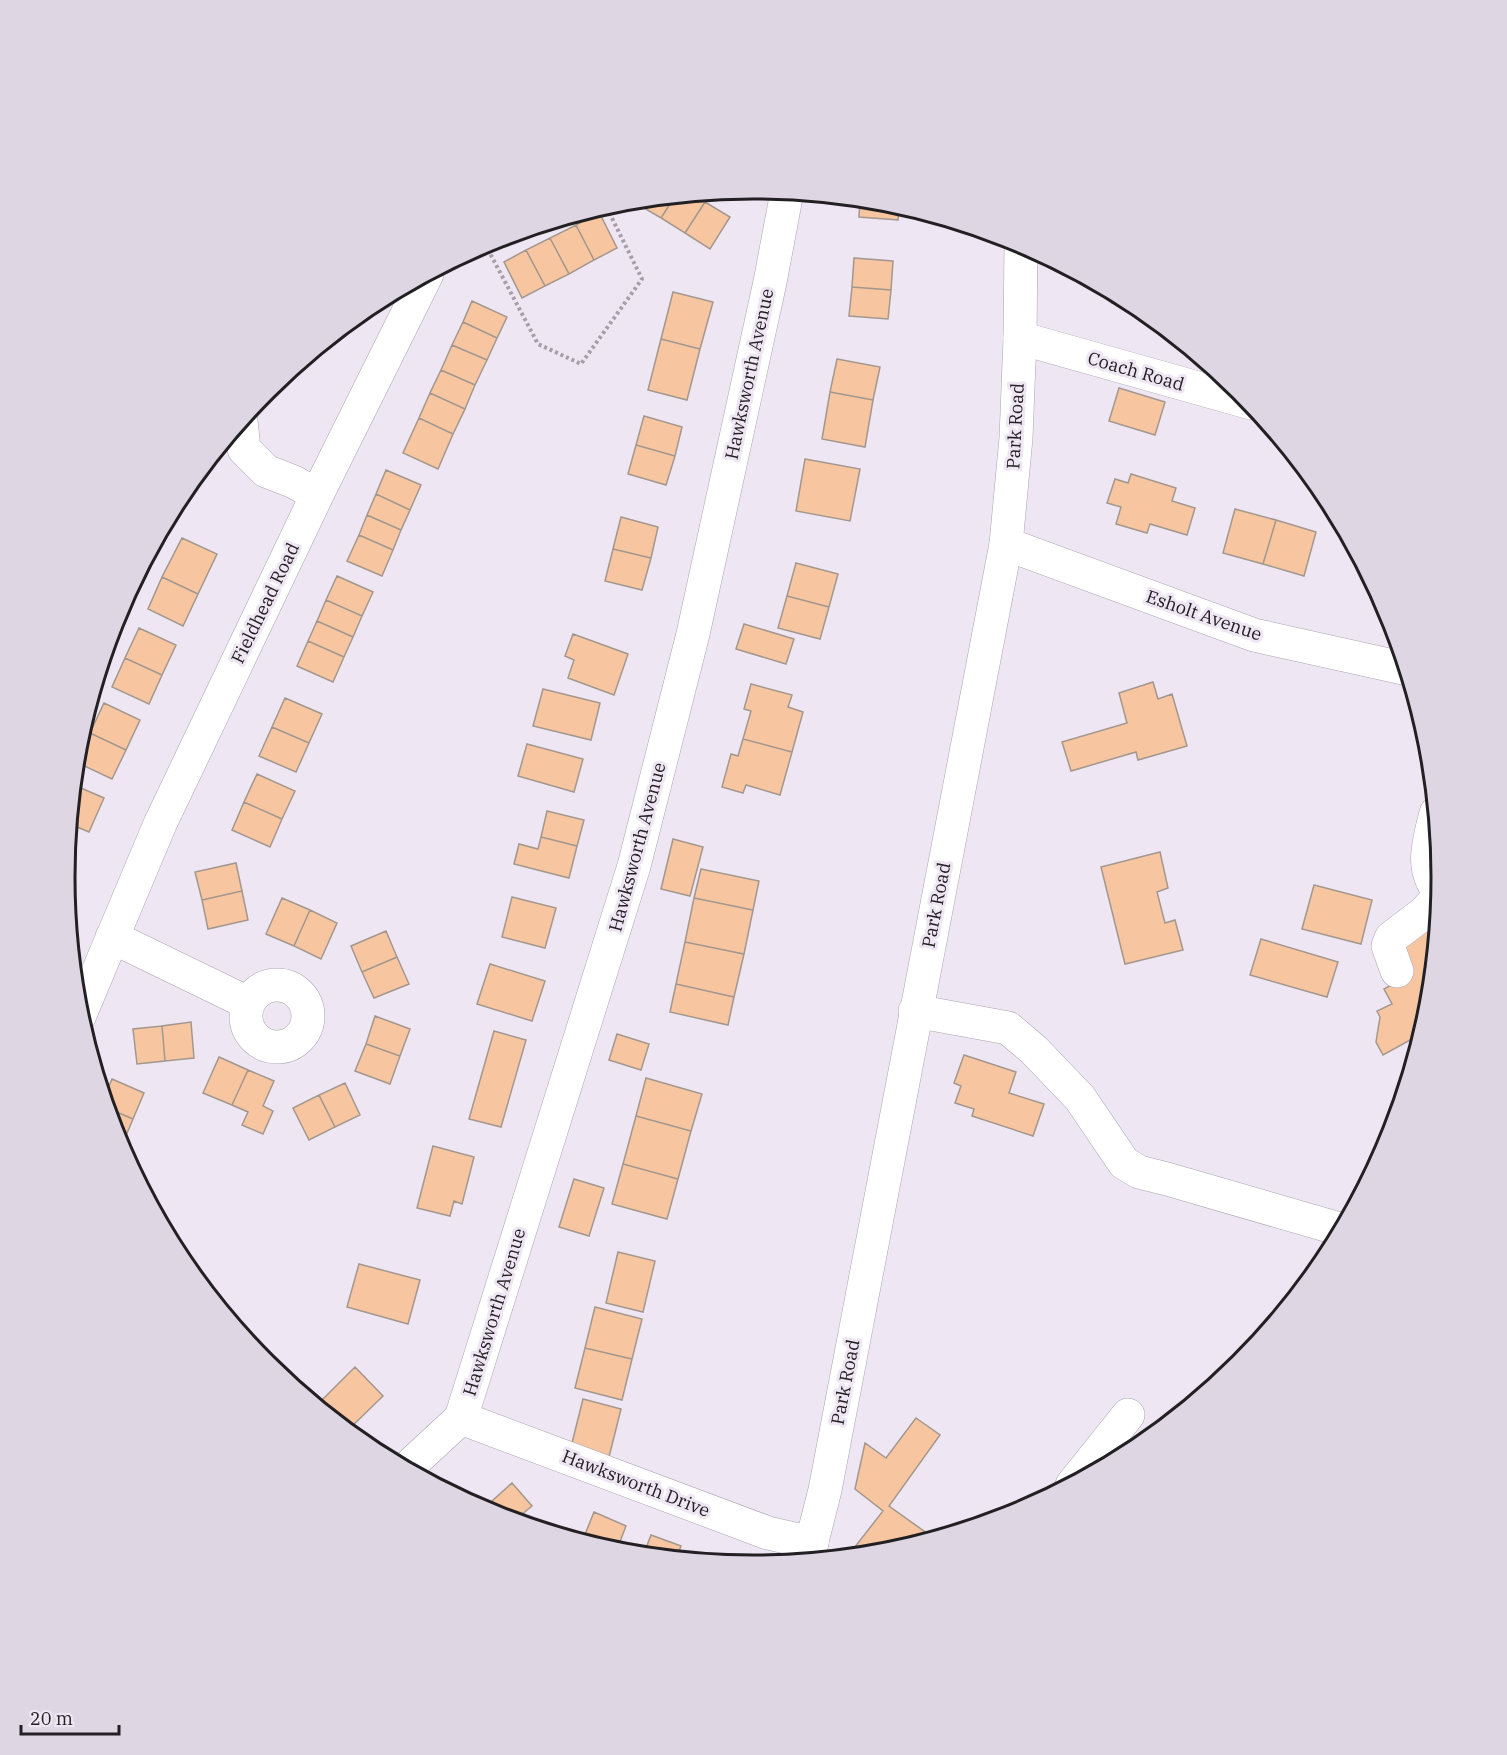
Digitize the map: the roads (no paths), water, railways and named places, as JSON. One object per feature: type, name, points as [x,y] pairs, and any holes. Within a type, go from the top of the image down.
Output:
[{"type":"street","name":"Hawksworth Avenue","points":[[412,1464],[461,1418],[634,866],[693,634],[770,282],[786,200]]},
{"type":"street","name":"Park Road","points":[[810,1552],[827,1478],[1006,544],[1016,438],[1021,254]]},
{"type":"street","name":"Fieldhead Road","points":[[86,999],[160,824],[317,495],[421,286]]},
{"type":"street","name":"Coach Road","points":[[1020,338],[1233,398]]},
{"type":"street","points":[[243,430],[244,449],[266,471],[294,482],[317,495]]},
{"type":"street","name":"Esholt Avenue","points":[[1006,544],[1254,635],[1398,667]]},
{"type":"street","points":[[1431,837],[1427,857],[1428,871],[1432,881]]},
{"type":"street","points":[[1396,971],[1388,946],[1391,938],[1431,905]]},
{"type":"street","points":[[112,937],[248,1003]]},
{"type":"street","points":[[915,1011],[1008,1028],[1035,1050],[1080,1098],[1124,1163],[1139,1172],[1334,1228]]},
{"type":"street","points":[[1084,1470],[1128,1415]]},
{"type":"street","name":"Hawksworth Drive","points":[[461,1418],[768,1533],[810,1552]]}]
